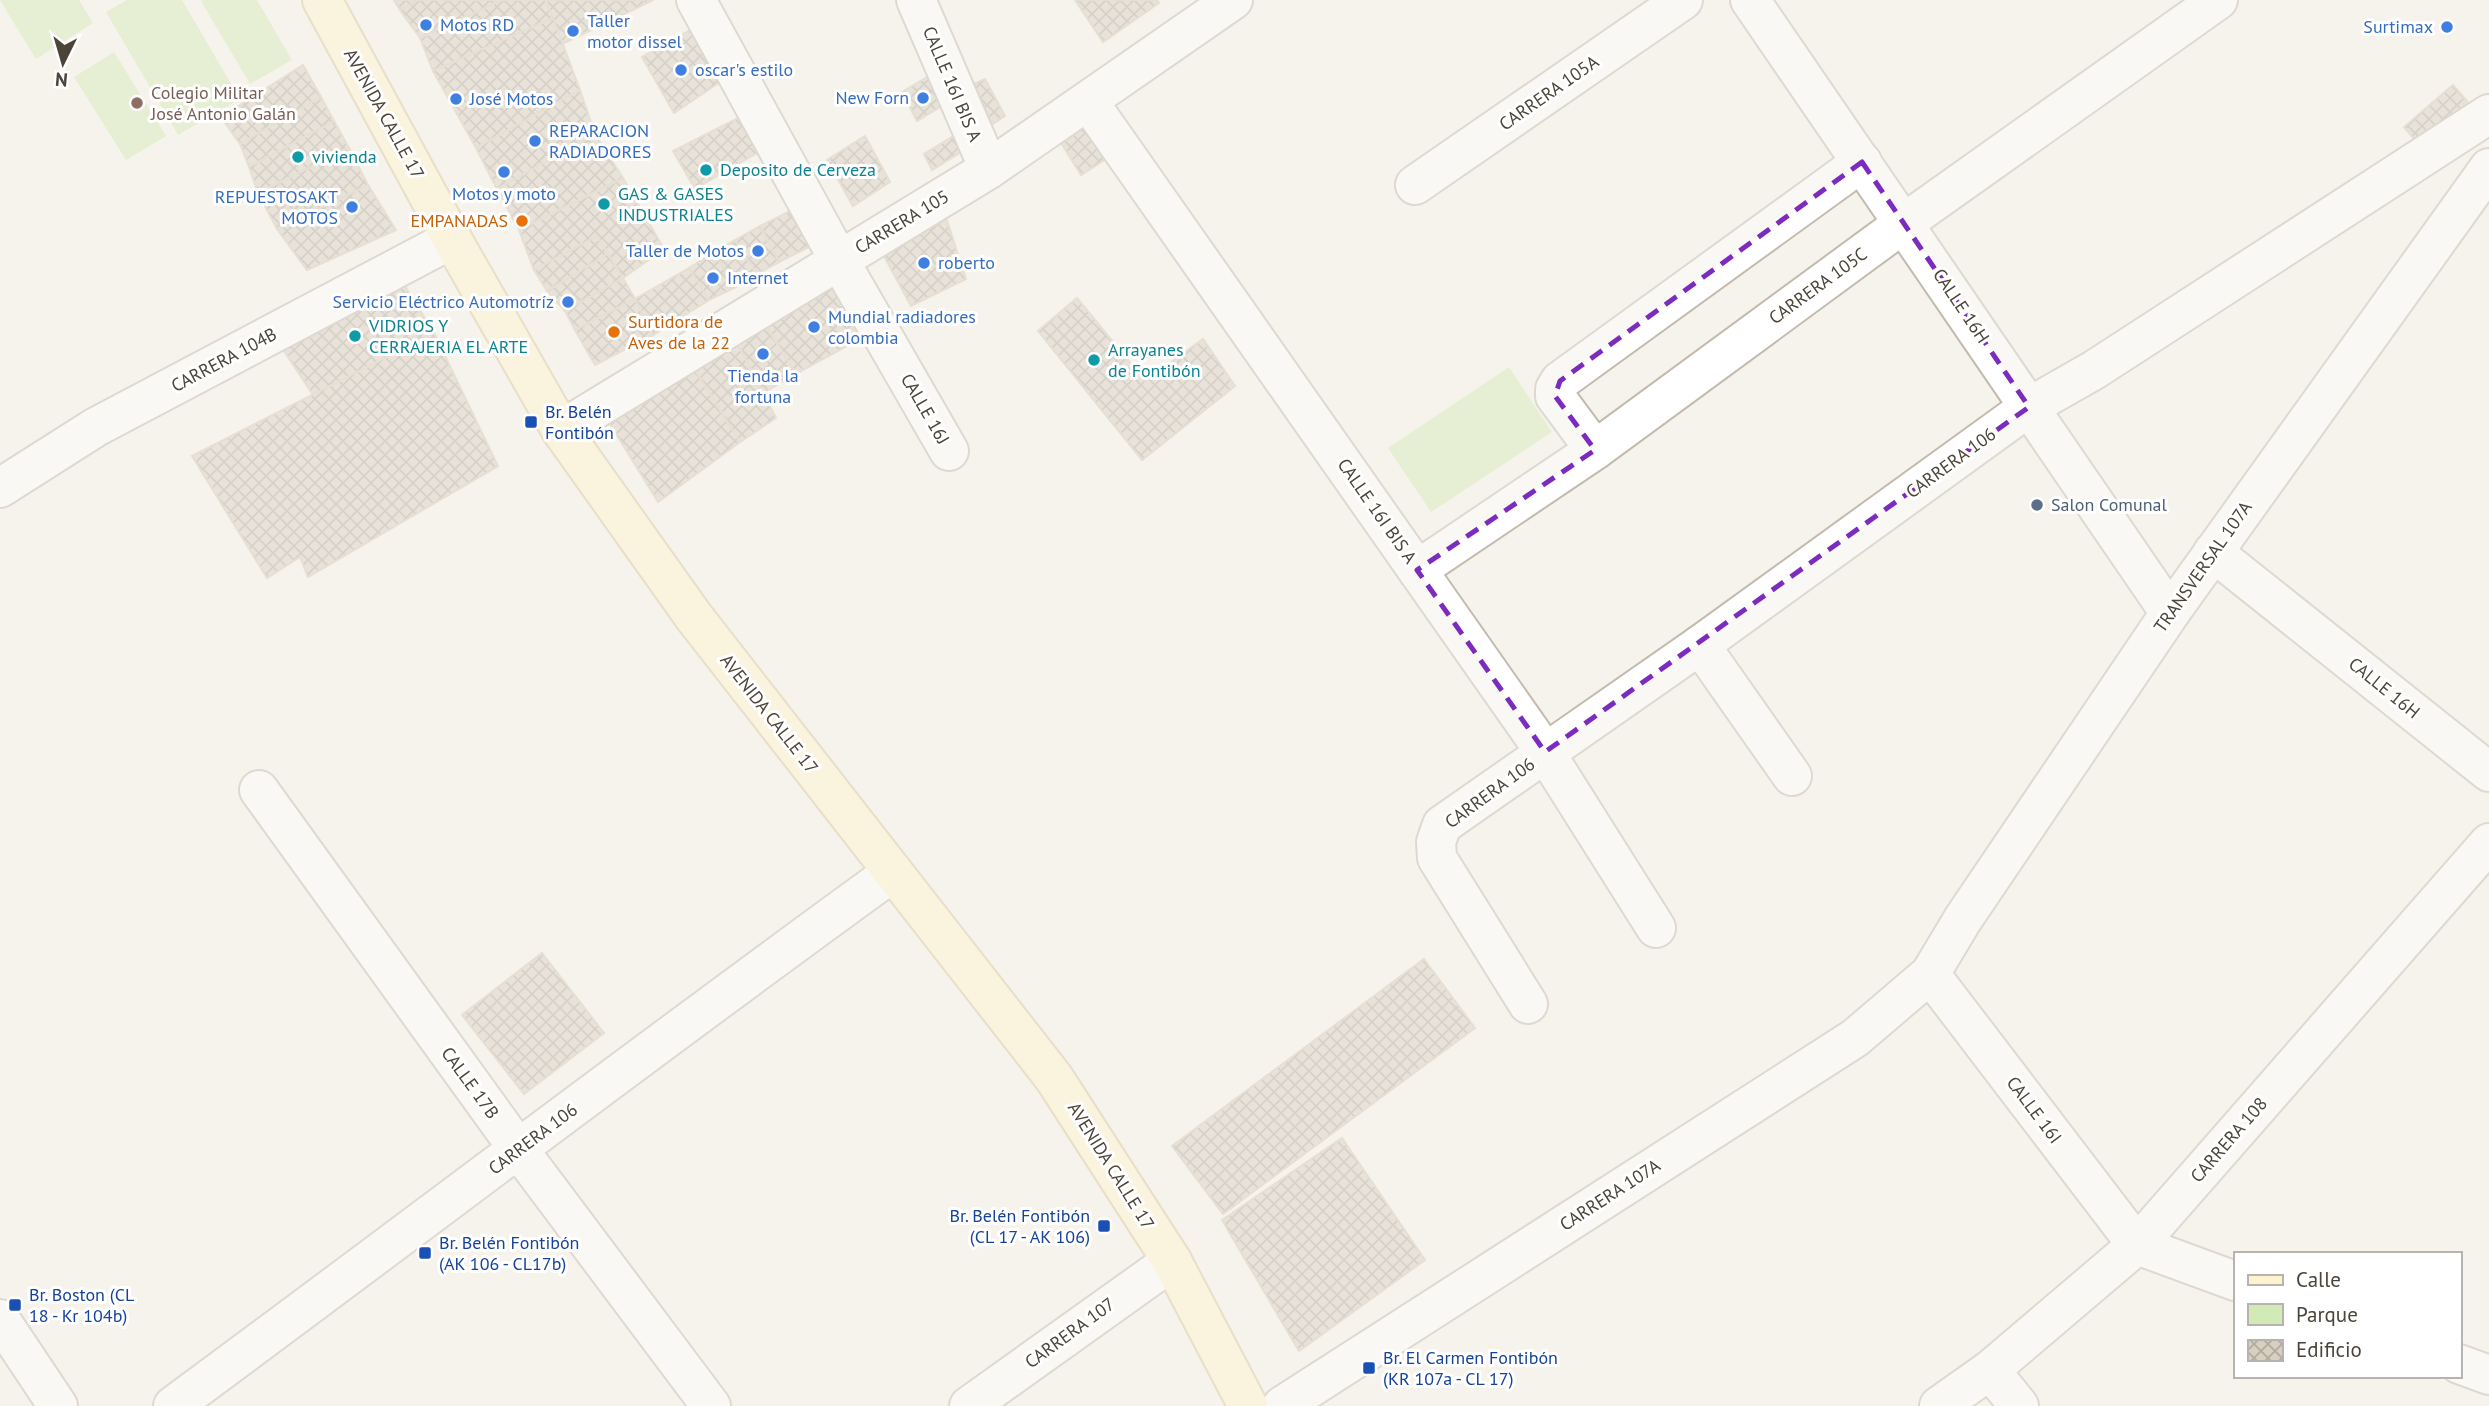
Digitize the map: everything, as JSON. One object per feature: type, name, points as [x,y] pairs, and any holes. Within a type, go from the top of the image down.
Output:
[{"type":"main road","name":"AVENIDA CALLE 17","points":[[322,0],[452,239],[561,430],[694,617],[1054,1078],[1172,1261],[1248,1406]]},
{"type":"street","name":"CALLE 16J","points":[[696,0],[839,260],[949,452]]},
{"type":"street","name":"CALLE 16I BIS A","points":[[916,0],[989,169]]},
{"type":"street","name":"CARRERA 105","points":[[561,430],[989,169],[1088,101],[1190,12],[1233,0]]},
{"type":"street","name":"CARRERA 105A","points":[[1415,185],[1683,0]]},
{"type":"street","name":"CALLE 16H","points":[[1750,0],[2170,613]]},
{"type":"street","name":"CARRERA 105C","points":[[1418,569],[1595,450],[1904,223],[2218,0]]},
{"type":"street","name":"CALLE 16I BIS A","points":[[1088,101],[1545,752],[1656,928]]},
{"type":"street","name":"CARRERA 106","points":[[1528,1004],[1437,858],[1436,842],[1442,825],[1700,645],[2029,407],[2094,370],[2489,114]]},
{"type":"street","points":[[1595,450],[1555,396],[1555,389],[1560,381],[1862,162]]},
{"type":"street","name":"TRANSVERSAL 107A","points":[[1930,974],[1963,919],[2170,613],[2489,168]]},
{"type":"street","name":"CARRERA 104B","points":[[0,488],[96,427],[452,239]]},
{"type":"street","name":"CALLE 16H","points":[[2213,552],[2489,772]]},
{"type":"street","points":[[1700,645],[1792,776]]},
{"type":"street","name":"CALLE 17B","points":[[259,790],[519,1150],[711,1406]]},
{"type":"street","name":"CARRERA 108","points":[[1939,1406],[1990,1370],[2137,1245],[2489,843]]},
{"type":"street","name":"CARRERA 106","points":[[173,1406],[519,1150],[688,1021],[893,872]]},
{"type":"street","name":"CALLE 16I","points":[[1930,974],[2137,1245]]},
{"type":"street","name":"CARRERA 107A","points":[[1282,1406],[1855,1038],[1930,974]]},
{"type":"street","points":[[2137,1245],[2234,1281]]},
{"type":"street","name":"CARRERA 107","points":[[968,1406],[1172,1261]]},
{"type":"street","points":[[0,1319],[58,1406]]},
{"type":"street","points":[[2461,1365],[2489,1375]]},
{"type":"street","points":[[1990,1370],[2019,1406]]},
{"type":"highlighted area","points":[[1862,162],[2029,407],[1545,752],[1417,570],[1595,450],[1555,396],[1560,381]]},
{"type":"green space","points":[[0,0],[79,0],[93,23],[36,59]]},
{"type":"green space","points":[[127,0],[182,0],[240,99],[178,135],[106,12]]},
{"type":"green space","points":[[257,0],[292,60],[250,84],[201,1]]},
{"type":"green space","points":[[114,52],[166,136],[126,160],[74,77]]},
{"type":"green space","points":[[1509,367],[1552,432],[1431,512],[1388,448]]},
{"type":"building","points":[[394,0],[419,0],[400,10]]},
{"type":"building","points":[[419,0],[502,0],[420,38],[400,10]]},
{"type":"building","points":[[502,0],[546,0],[553,18],[433,71],[420,38]]},
{"type":"building","name":"Taller motor dissel","points":[[546,0],[653,0],[562,44]]},
{"type":"building","points":[[1075,0],[1157,0],[1159,3],[1103,42]]},
{"type":"building","points":[[553,18],[580,90],[476,148],[433,71]]},
{"type":"building","name":"oscar's estilo","points":[[692,29],[720,82],[674,113],[642,57]]},
{"type":"building","points":[[303,65],[321,97],[240,144],[221,117]]},
{"type":"building","name":"New Forn","points":[[927,77],[945,104],[917,121],[902,92]]},
{"type":"building","points":[[985,79],[1005,116],[985,129],[964,88]]},
{"type":"building","points":[[2453,85],[2472,107],[2423,149],[2404,127]]},
{"type":"building","name":"REPARACION RADIADORES","points":[[580,90],[595,134],[497,189],[476,148]]},
{"type":"building","points":[[321,97],[334,121],[249,167],[240,144]]},
{"type":"building","name":"Deposito de Cerveza","points":[[738,118],[759,152],[695,189],[673,151]]},
{"type":"building","points":[[1095,118],[1117,152],[1081,175],[1060,141]]},
{"type":"building","name":"vivienda","points":[[334,121],[349,148],[258,193],[249,167]]},
{"type":"building","points":[[962,131],[969,147],[932,170],[924,154]]},
{"type":"building","points":[[595,134],[623,178],[519,230],[497,189]]},
{"type":"building","points":[[865,136],[890,182],[853,206],[827,160]]},
{"type":"building","points":[[349,148],[368,185],[277,229],[258,193]]},
{"type":"building","name":"GAS & GASES INDUSTRIALES","points":[[623,178],[664,249],[623,278],[597,236],[534,270],[519,230]]},
{"type":"building","name":"REPUESTOSAKT MOTOS","points":[[368,185],[396,230],[307,270],[277,229]]},
{"type":"building","name":"roberto","points":[[942,205],[966,279],[911,306],[879,247]]},
{"type":"building","points":[[796,208],[815,244],[779,262],[760,226]]},
{"type":"building","name":"Taller de Motos","points":[[760,226],[779,262],[757,274],[735,240]]},
{"type":"building","points":[[597,236],[608,254],[547,291],[534,270]]},
{"type":"building","points":[[735,240],[757,274],[736,287],[714,252]]},
{"type":"building","name":"Internet","points":[[714,252],[736,287],[709,300],[689,268]]},
{"type":"building","points":[[608,254],[623,278],[565,311],[547,291]]},
{"type":"building","points":[[689,268],[709,300],[653,335],[635,299]]},
{"type":"building","points":[[623,278],[635,299],[575,330],[565,311]]},
{"type":"building","name":"Mundial radiadores colombia","points":[[830,279],[867,335],[796,374],[762,319]]},
{"type":"building","name":"VIDRIOS Y CERRAJERIA EL ARTE","points":[[402,281],[434,333],[313,395],[276,339]]},
{"type":"building","name":"Arrayanes de Fontibón","points":[[1077,298],[1145,381],[1203,339],[1235,386],[1142,460],[1038,331]]},
{"type":"building","name":"Surtidora de Aves de la 22","points":[[635,299],[653,335],[595,365],[575,330]]},
{"type":"building","name":"Tienda la fortuna","points":[[762,319],[796,374],[763,393],[733,335]]},
{"type":"building","points":[[434,333],[498,466],[308,577],[300,557],[267,578],[192,456]]},
{"type":"building","points":[[733,335],[776,418],[740,442],[691,364]]},
{"type":"building","points":[[691,364],[740,442],[658,502],[607,419]]},
{"type":"building","points":[[542,953],[604,1033],[524,1094],[462,1015]]},
{"type":"building","points":[[1424,959],[1475,1028],[1223,1214],[1172,1146]]},
{"type":"building","points":[[1342,1138],[1425,1260],[1299,1351],[1222,1220]]},
{"type":"place","name":"Motos RD","points":[[426,25]]},
{"type":"place","name":"Surtimax","points":[[2447,27]]},
{"type":"place","name":"Taller motor dissel","points":[[573,31]]},
{"type":"place","name":"oscar's estilo","points":[[681,70]]},
{"type":"place","name":"New Forn","points":[[923,98]]},
{"type":"place","name":"José Motos","points":[[456,99]]},
{"type":"place","name":"Colegio Militar José Antonio Galán","points":[[137,103]]},
{"type":"place","name":"REPARACION RADIADORES","points":[[535,141]]},
{"type":"place","name":"vivienda","points":[[298,157]]},
{"type":"place","name":"Deposito de Cerveza","points":[[706,170]]},
{"type":"place","name":"Motos y moto","points":[[504,172]]},
{"type":"place","name":"GAS & GASES INDUSTRIALES","points":[[604,204]]},
{"type":"place","name":"REPUESTOSAKT MOTOS","points":[[352,207]]},
{"type":"place","name":"EMPANADAS","points":[[522,221]]},
{"type":"place","name":"Taller de Motos","points":[[758,251]]},
{"type":"place","name":"roberto","points":[[924,263]]},
{"type":"place","name":"Internet","points":[[713,278]]},
{"type":"place","name":"Servicio Eléctrico Automotríz","points":[[568,302]]},
{"type":"place","name":"Mundial radiadores colombia","points":[[814,327]]},
{"type":"place","name":"Surtidora de Aves de la 22","points":[[614,332]]},
{"type":"place","name":"VIDRIOS Y CERRAJERIA EL ARTE","points":[[355,336]]},
{"type":"place","name":"Tienda la fortuna","points":[[763,354]]},
{"type":"place","name":"Arrayanes de Fontibón","points":[[1094,360]]},
{"type":"place","name":"Br. Belén Fontibón","points":[[531,422]]},
{"type":"place","name":"Salon Comunal","points":[[2037,505]]},
{"type":"place","name":"Br. Belén Fontibón (CL 17 - AK 106)","points":[[1104,1226]]},
{"type":"place","name":"Br. Belén Fontibón (AK 106 - CL17b)","points":[[425,1253]]},
{"type":"place","name":"Br. Boston (CL 18 - Kr 104b)","points":[[15,1305]]},
{"type":"place","name":"Br. El Carmen Fontibón (KR 107a - CL 17)","points":[[1369,1368]]}]
